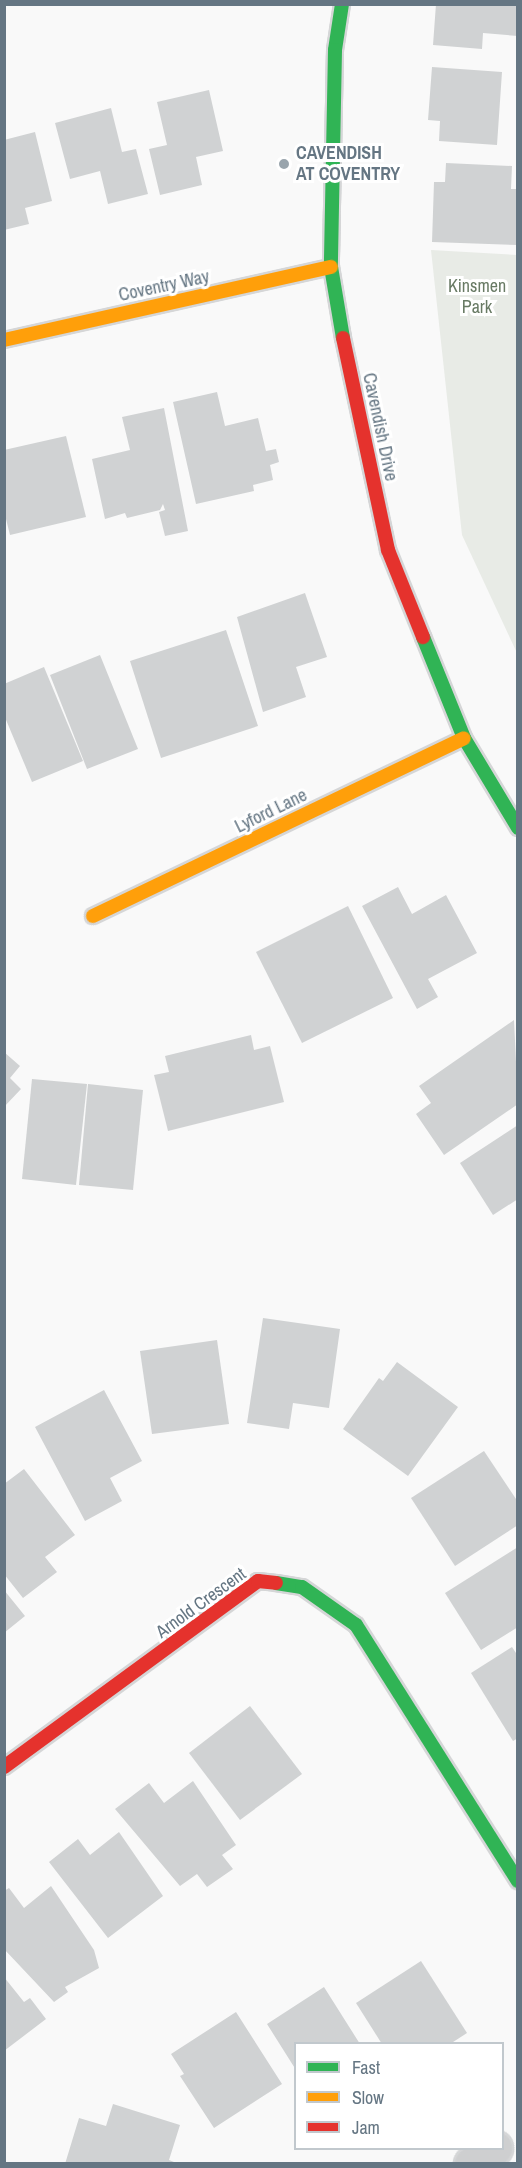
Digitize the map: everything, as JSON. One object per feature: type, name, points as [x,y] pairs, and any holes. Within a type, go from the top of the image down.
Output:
[{"type":"street","name":"Cavendish Drive","points":[[342,4],[335,50],[331,267],[388,550],[464,738],[518,828]]},
{"type":"street","name":"Coventry Way","points":[[4,340],[331,267]]},
{"type":"street","name":"Lyford Lane","points":[[93,916],[464,738]]},
{"type":"street","name":"Arnold Crescent","points":[[4,1767],[258,1581],[302,1587],[356,1625],[518,1881]]},
{"type":"street","points":[[504,2143],[518,2134]]},
{"type":"street","points":[[471,2163],[492,2150]]},
{"type":"green space","name":"Kinsmen Park","points":[[431,250],[517,255],[517,653],[462,535]]},
{"type":"building","points":[[436,4],[518,4],[518,36],[483,33],[482,49],[433,45]]},
{"type":"building","points":[[432,67],[502,72],[497,145],[439,141],[440,121],[428,120]]},
{"type":"building","points":[[209,90],[223,151],[196,157],[202,185],[160,195],[149,149],[167,145],[157,102]]},
{"type":"building","points":[[111,108],[122,152],[136,149],[148,194],[108,204],[100,171],[70,179],[55,123]]},
{"type":"building","points":[[35,132],[52,201],[25,208],[29,224],[4,230],[4,140]]},
{"type":"building","points":[[446,163],[512,166],[511,189],[518,189],[518,245],[432,242],[434,182],[445,182]]},
{"type":"building","points":[[217,392],[225,426],[258,418],[266,451],[276,449],[279,462],[270,465],[273,480],[253,485],[254,491],[196,504],[173,402]]},
{"type":"building","points":[[164,408],[188,531],[165,536],[159,512],[165,510],[163,504],[160,510],[127,518],[125,513],[105,519],[92,459],[130,450],[122,417]]},
{"type":"building","points":[[66,436],[86,517],[10,535],[4,511],[4,450]]},
{"type":"building","points":[[305,593],[327,657],[296,667],[306,697],[263,712],[237,617]]},
{"type":"building","points":[[226,630],[258,726],[161,758],[130,661]]},
{"type":"building","points":[[100,655],[138,749],[87,769],[50,675]]},
{"type":"building","points":[[44,667],[83,761],[32,782],[4,715],[4,684]]},
{"type":"building","points":[[398,887],[412,914],[446,895],[477,953],[428,979],[438,997],[417,1009],[362,906]]},
{"type":"building","points":[[348,906],[393,998],[302,1043],[256,952]]},
{"type":"building","points":[[514,1020],[518,1104],[444,1155],[416,1114],[431,1103],[419,1086]]},
{"type":"building","points":[[251,1035],[254,1050],[270,1046],[284,1102],[168,1131],[154,1075],[169,1072],[165,1056]]},
{"type":"building","points":[[4,1052],[20,1066],[10,1078],[21,1089],[4,1107]]},
{"type":"building","points":[[32,1079],[87,1084],[76,1185],[22,1179]]},
{"type":"building","points":[[88,1084],[143,1090],[133,1190],[79,1185]]},
{"type":"building","points":[[518,1125],[518,1199],[493,1215],[460,1163]]},
{"type":"building","points":[[263,1318],[340,1329],[329,1408],[293,1403],[289,1429],[247,1423]]},
{"type":"building","points":[[217,1340],[229,1424],[152,1434],[140,1351]]},
{"type":"building","points":[[397,1362],[458,1407],[408,1476],[343,1429],[379,1378],[383,1381]]},
{"type":"building","points":[[104,1390],[142,1461],[110,1478],[122,1501],[85,1521],[35,1427]]},
{"type":"building","points":[[484,1451],[518,1502],[518,1525],[455,1566],[411,1498]]},
{"type":"building","points":[[24,1469],[75,1535],[45,1557],[57,1572],[23,1598],[4,1574],[4,1484]]},
{"type":"building","points":[[518,1547],[518,1627],[481,1650],[445,1593]]},
{"type":"building","points":[[4,1590],[25,1616],[4,1633]]},
{"type":"building","points":[[512,1647],[518,1656],[518,1738],[513,1741],[471,1673]]},
{"type":"building","points":[[250,1706],[302,1774],[240,1820],[189,1753]]},
{"type":"building","points":[[193,1781],[236,1845],[222,1855],[233,1869],[207,1887],[197,1874],[180,1886],[115,1809],[149,1783],[164,1803]]},
{"type":"building","points":[[119,1832],[163,1896],[108,1938],[49,1862],[78,1839],[90,1855]]},
{"type":"building","points":[[51,1886],[94,1950],[99,1968],[65,1987],[68,1992],[54,2002],[4,1949],[4,1891],[9,1888],[24,1908]]},
{"type":"building","points":[[421,1961],[467,2033],[453,2042],[381,2042],[356,2003]]},
{"type":"building","points":[[4,1977],[24,2002],[30,1998],[46,2019],[4,2051]]},
{"type":"building","points":[[324,1987],[359,2042],[294,2042],[294,2067],[267,2024]]},
{"type":"building","points":[[236,2012],[282,2084],[214,2128],[180,2076],[184,2074],[171,2054]]},
{"type":"building","points":[[113,2104],[180,2125],[169,2160],[179,2164],[65,2164],[79,2118],[106,2126]]},
{"type":"traffic: fast","points":[[342,4],[335,50],[331,267],[343,338]]},
{"type":"traffic: fast","points":[[423,637],[464,738],[518,828]]},
{"type":"traffic: fast","points":[[276,1583],[302,1587],[356,1625],[518,1881]]},
{"type":"traffic: slow","points":[[4,340],[331,267]]},
{"type":"traffic: slow","points":[[93,916],[464,738]]},
{"type":"traffic: jam","points":[[343,338],[388,550],[423,637]]},
{"type":"traffic: jam","points":[[4,1767],[258,1581],[276,1583]]},
{"type":"place","name":"CAVENDISH AT COVENTRY","points":[[284,164]]}]
